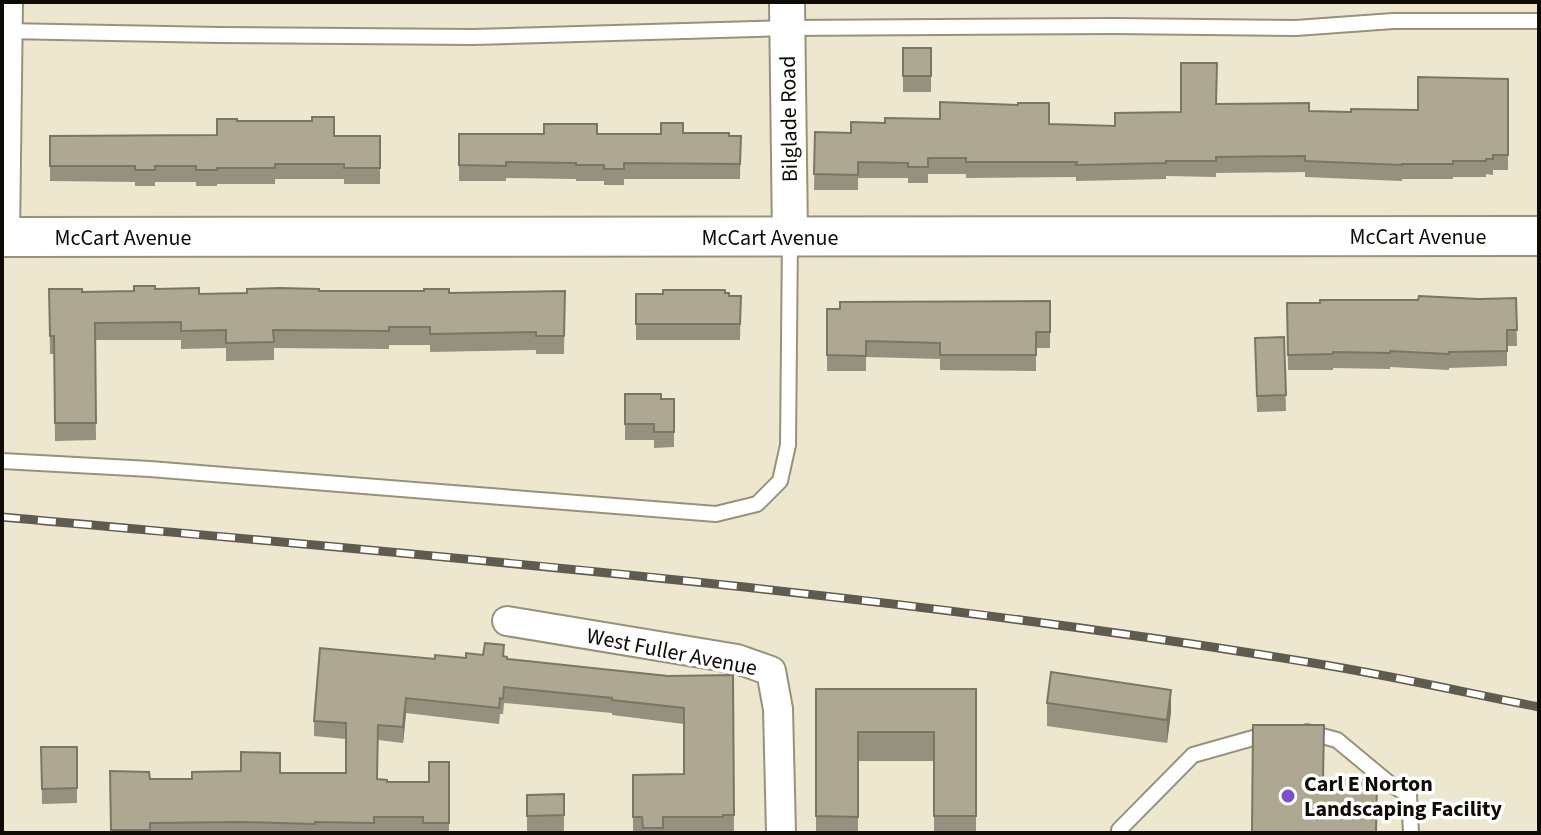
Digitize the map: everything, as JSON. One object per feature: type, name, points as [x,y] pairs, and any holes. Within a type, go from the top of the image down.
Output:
[{"type":"main road","name":"McCart Avenue","points":[[4,237],[1539,236]]},
{"type":"street","points":[[4,237],[5,31],[8,2]]},
{"type":"street","name":"Bilglade Road","points":[[787,15],[790,237]]},
{"type":"street","name":"West Fuller Avenue","points":[[507,621],[737,659],[771,671],[778,709],[781,833]]},
{"type":"lane","points":[[5,31],[473,37],[787,15],[1115,26],[1296,28],[1393,21],[1539,21]]},
{"type":"lane","points":[[2,461],[150,469],[716,514],[757,504],[780,481],[788,445],[790,237]]},
{"type":"lane","points":[[1119,833],[1193,755],[1266,733],[1310,732],[1337,740],[1390,784],[1409,795],[1411,833]]},
{"type":"building","points":[[903,48],[931,48],[931,76],[903,76]]},
{"type":"building","points":[[1181,63],[1217,63],[1216,104],[1309,103],[1309,111],[1418,110],[1418,77],[1508,79],[1508,155],[1493,155],[1493,159],[1486,161],[1402,165],[1305,161],[1305,156],[1216,157],[1216,161],[1076,165],[1077,162],[966,162],[966,158],[928,158],[928,167],[908,167],[908,163],[858,162],[858,175],[814,174],[815,132],[851,133],[851,122],[885,123],[885,118],[940,119],[940,102],[1049,103],[1049,124],[1115,126],[1115,113],[1181,112]]},
{"type":"building","points":[[312,117],[334,117],[334,136],[380,136],[380,168],[344,168],[344,164],[275,164],[275,168],[217,170],[196,170],[196,166],[155,166],[155,170],[135,170],[135,166],[50,166],[50,136],[217,135],[217,119],[312,121]]},
{"type":"building","points":[[661,123],[683,123],[683,133],[741,136],[740,164],[624,163],[624,169],[604,169],[604,165],[576,163],[459,165],[459,134],[544,134],[544,124],[597,124],[597,134],[661,134]]},
{"type":"building","points":[[134,286],[199,288],[199,294],[247,293],[247,289],[280,288],[319,291],[449,289],[449,293],[565,291],[564,336],[536,336],[536,332],[430,334],[430,327],[389,327],[389,331],[273,330],[274,342],[226,343],[226,330],[181,331],[181,322],[95,323],[96,423],[55,423],[54,336],[50,336],[49,289],[134,291]]},
{"type":"building","points":[[663,290],[725,290],[729,296],[741,296],[740,324],[636,324],[636,294],[663,294]]},
{"type":"building","points":[[1419,296],[1516,298],[1517,330],[1507,330],[1507,351],[1288,355],[1287,303],[1418,300]]},
{"type":"building","points":[[1050,301],[1050,332],[1036,332],[1036,355],[940,355],[940,343],[866,341],[866,356],[827,355],[827,309],[840,309],[840,302]]},
{"type":"building","points":[[1284,337],[1286,395],[1257,396],[1255,338]]},
{"type":"building","points":[[625,394],[661,394],[661,399],[674,399],[674,432],[654,432],[654,424],[625,424]]},
{"type":"building","points":[[485,643],[504,645],[503,656],[507,659],[668,676],[733,675],[734,815],[663,817],[663,828],[643,828],[642,817],[633,817],[633,775],[684,774],[684,708],[504,687],[499,708],[406,698],[403,727],[378,725],[377,779],[387,782],[429,782],[429,762],[449,762],[449,823],[423,823],[423,817],[374,817],[374,823],[150,823],[150,830],[111,830],[110,771],[149,772],[150,779],[192,779],[192,772],[241,771],[241,752],[280,753],[280,773],[346,773],[346,723],[314,721],[320,648],[435,659],[435,655],[466,658],[466,653],[483,655]]},
{"type":"building","points":[[1051,672],[1171,690],[1167,720],[1047,703]]},
{"type":"building","points":[[816,689],[976,689],[976,816],[934,816],[934,732],[858,732],[858,817],[816,816]]},
{"type":"building","points":[[1253,725],[1324,725],[1323,779],[1377,780],[1376,832],[1252,833]]},
{"type":"building","points":[[41,747],[77,747],[77,788],[42,789]]},
{"type":"building","points":[[564,794],[564,815],[527,816],[527,795]]},
{"type":"railway","points":[[2,517],[665,579],[996,617],[1325,665],[1539,707]]},
{"type":"place","name":"Carl E Norton Landscaping Facility","points":[[1288,796]]}]
